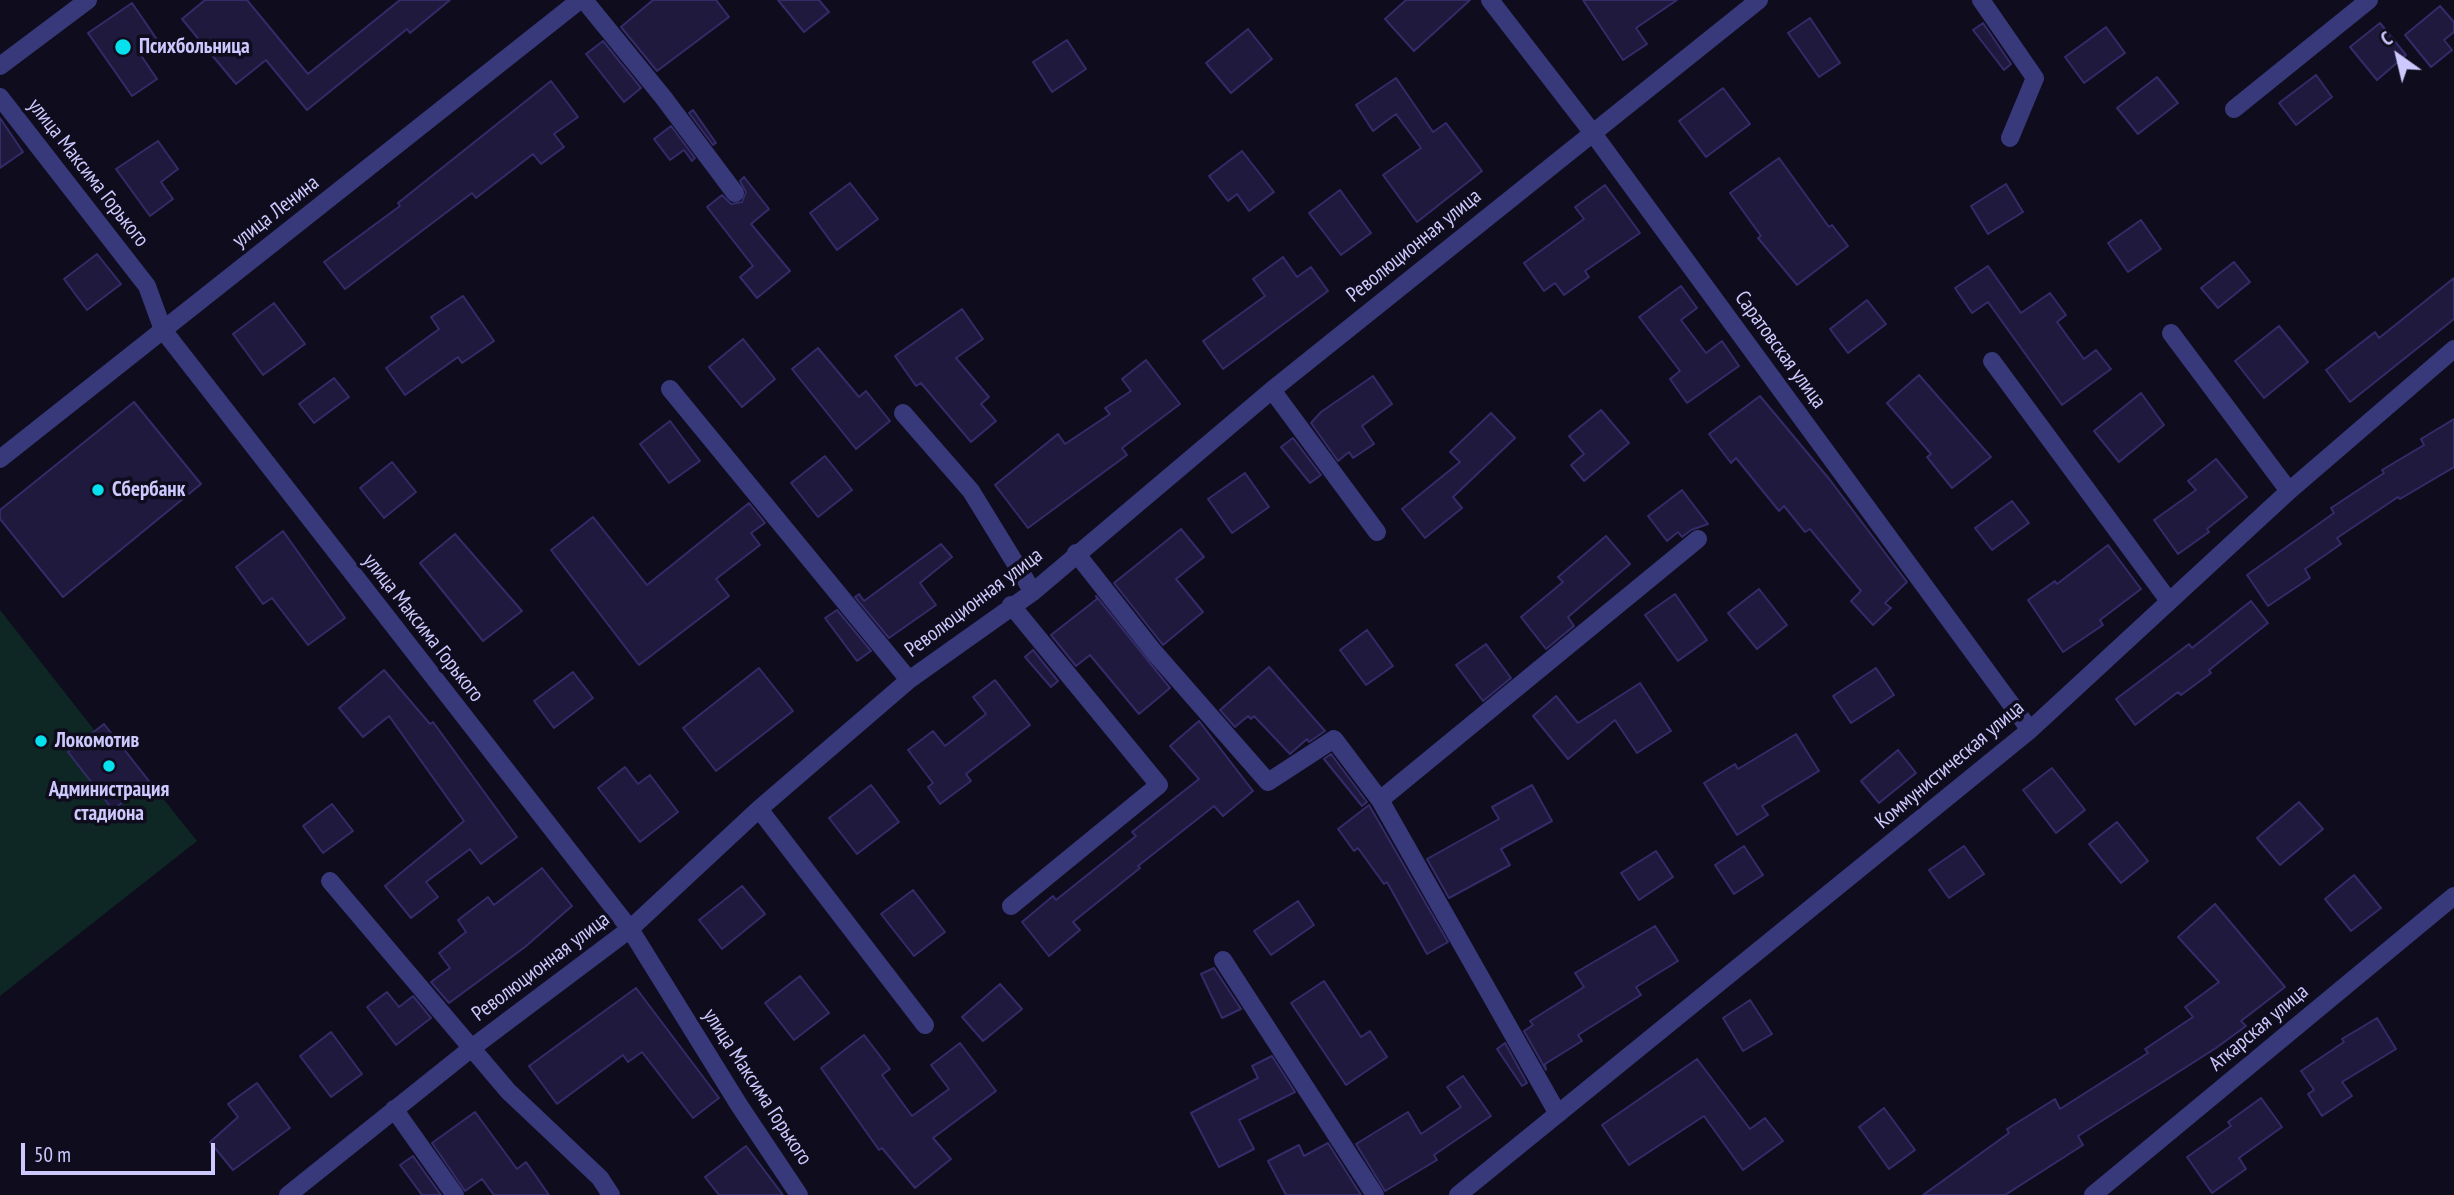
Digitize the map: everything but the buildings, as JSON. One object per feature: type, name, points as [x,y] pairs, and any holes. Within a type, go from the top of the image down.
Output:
[{"type":"street","points":[[0,66],[88,0]]},
{"type":"street","points":[[582,0],[663,97],[735,193]]},
{"type":"street","name":"улица Ленина","points":[[0,459],[582,0]]},
{"type":"street","name":"Саратовская улица","points":[[1490,0],[1592,132],[2030,730]]},
{"type":"street","name":"Революционная улица","points":[[288,1195],[473,1047],[630,929],[759,809],[909,680],[1033,592],[1272,390],[1759,0]]},
{"type":"street","points":[[1981,0],[2035,79],[2010,138]]},
{"type":"street","points":[[2234,109],[2369,0]]},
{"type":"street","name":"улица Максима Горького","points":[[0,97],[147,286],[163,330],[630,929],[799,1195]]},
{"type":"street","points":[[2171,333],[2288,491]]},
{"type":"street","name":"Коммунистическая улица","points":[[1458,1195],[2030,730],[2288,491],[2454,349]]},
{"type":"street","points":[[1992,361],[2169,601]]},
{"type":"street","points":[[670,389],[909,680]]},
{"type":"street","points":[[1272,390],[1377,532]]},
{"type":"street","points":[[903,413],[971,491],[1033,592]]},
{"type":"street","points":[[1380,800],[1698,539]]},
{"type":"street","points":[[1076,553],[1154,652],[1268,782],[1335,739],[1380,800],[1558,1114]]},
{"type":"street","points":[[1011,906],[1159,785],[1012,605]]},
{"type":"street","points":[[759,809],[925,1025]]},
{"type":"street","points":[[330,881],[508,1091],[600,1178],[611,1195]]},
{"type":"street","name":"Аткарская улица","points":[[2093,1195],[2454,896]]},
{"type":"street","points":[[1223,960],[1375,1195]]},
{"type":"street","points":[[394,1109],[456,1195]]},
{"type":"green space","points":[[0,610],[95,731],[68,752],[113,809],[149,781],[197,841],[0,996]]},
{"type":"place","name":"Психбольница","points":[[123,47]]},
{"type":"place","name":"Сбербанк","points":[[98,490]]},
{"type":"place","name":"Локомотив","points":[[41,741]]},
{"type":"place","name":"Администрация стадиона","points":[[109,766]]}]
